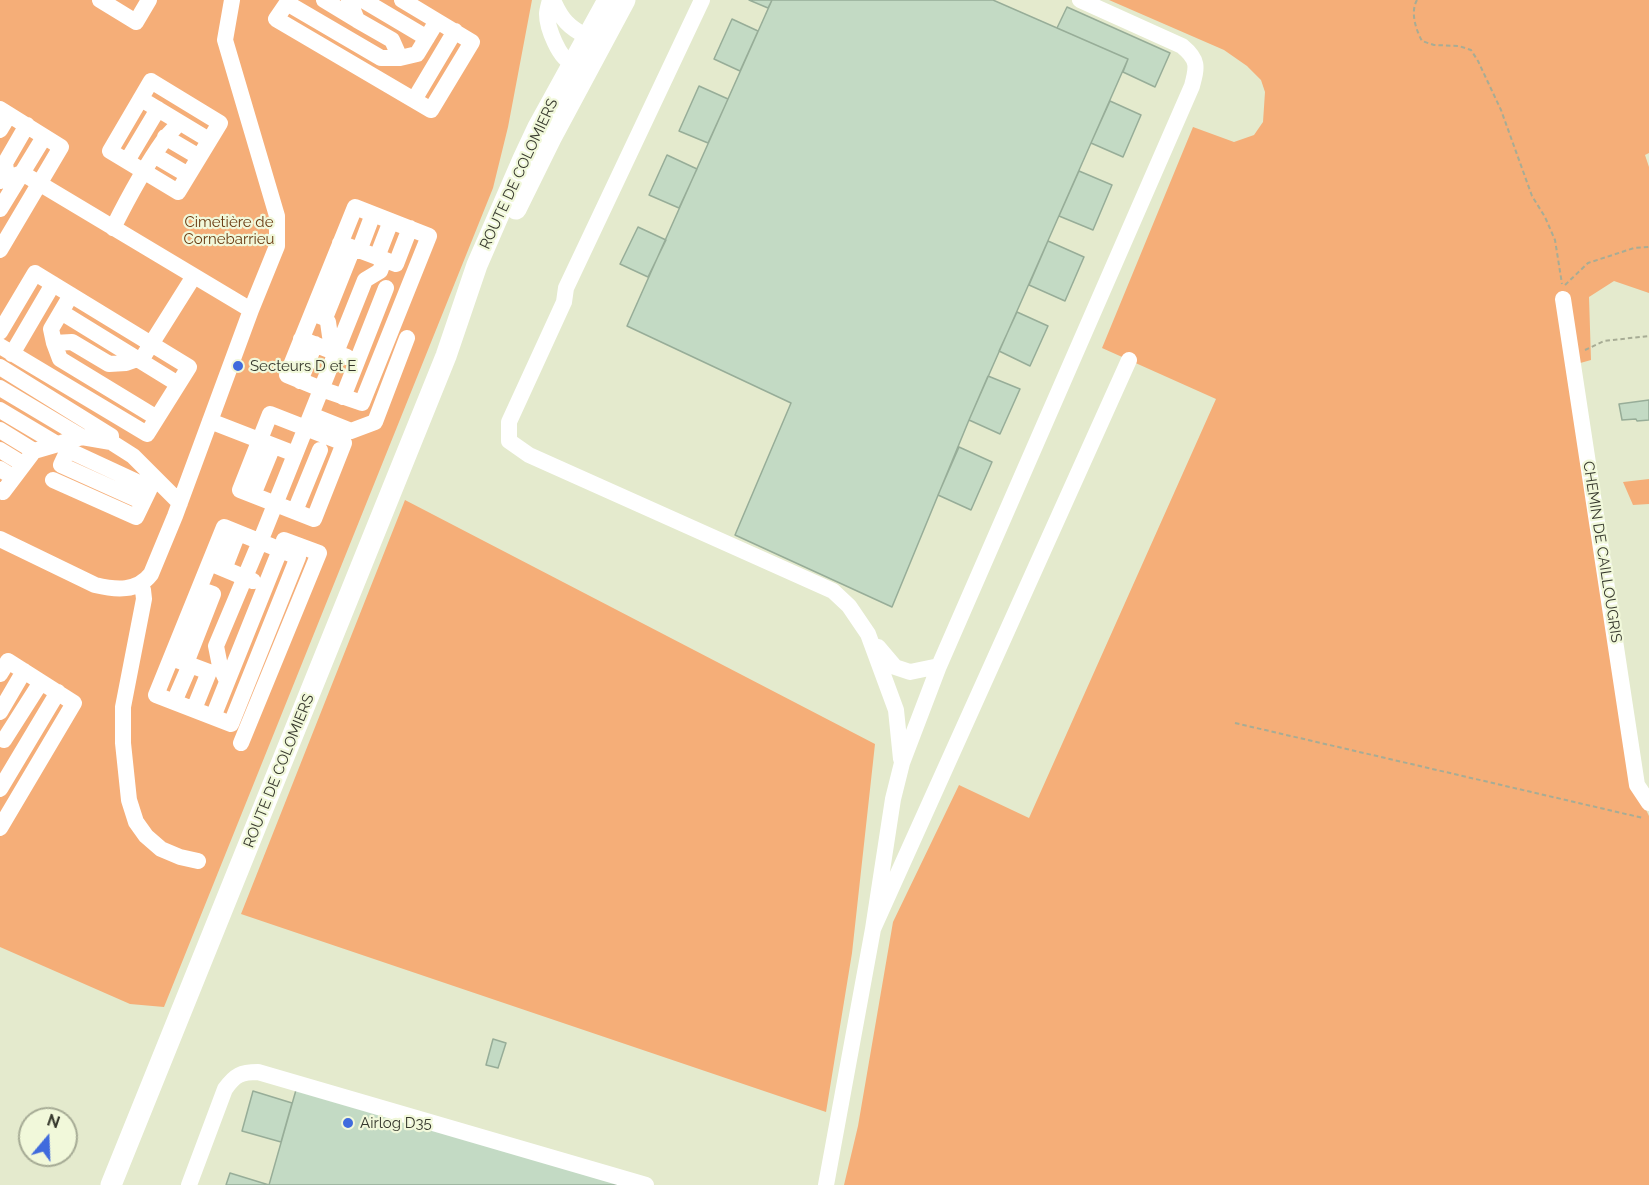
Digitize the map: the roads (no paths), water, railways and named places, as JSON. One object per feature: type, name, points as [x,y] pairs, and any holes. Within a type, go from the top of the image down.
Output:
[{"type":"main road","points":[[583,54],[608,0]]},
{"type":"main road","points":[[583,54],[626,0]]},
{"type":"main road","name":"ROUTE DE COLOMIERS","points":[[111,1185],[446,356],[493,227],[538,127],[583,54]]},
{"type":"street","points":[[100,0],[136,22],[145,1]]},
{"type":"street","points":[[0,539],[95,585],[109,589],[132,588],[147,580],[152,574],[277,246],[277,216],[225,40],[232,0]]},
{"type":"street","points":[[324,0],[392,40],[400,58]]},
{"type":"street","points":[[349,0],[357,20]]},
{"type":"street","points":[[363,0],[427,38]]},
{"type":"street","points":[[402,0],[437,21],[455,32],[414,100],[276,19],[288,2],[381,58],[400,58],[417,54],[437,21]]},
{"type":"street","points":[[552,0],[566,22],[577,32],[583,54],[569,61],[560,51],[550,33],[547,14],[552,0]]},
{"type":"street","points":[[702,0],[566,288],[564,302],[509,422],[509,441],[529,455],[833,591],[849,606],[895,667],[910,672],[939,666]]},
{"type":"street","points":[[826,1185],[873,929],[893,799],[902,763],[939,666],[1192,86],[1197,68],[1192,54],[1182,46],[1080,0]]},
{"type":"street","points":[[151,81],[220,123],[178,192],[110,151],[141,99],[151,81]]},
{"type":"street","points":[[141,99],[209,140]]},
{"type":"street","points":[[127,161],[158,109]]},
{"type":"street","points":[[0,130],[5,112],[61,147],[0,250]]},
{"type":"street","points":[[113,228],[165,137],[179,122]]},
{"type":"street","points":[[10,177],[5,163],[27,125]]},
{"type":"street","points":[[0,209],[10,177],[44,137]]},
{"type":"street","points":[[165,137],[199,158]]},
{"type":"street","points":[[154,155],[188,175]]},
{"type":"street","points":[[10,177],[40,183],[251,310]]},
{"type":"street","points":[[373,214],[391,221],[429,236],[362,403],[300,381],[308,342],[318,315],[351,248],[373,214]]},
{"type":"street","points":[[213,717],[218,673],[216,646],[365,280],[380,271],[391,221]]},
{"type":"street","points":[[351,248],[396,264],[410,228]]},
{"type":"street","points":[[0,332],[35,273],[189,367],[147,434],[6,350],[53,284]]},
{"type":"street","points":[[54,343],[72,342],[108,364],[126,363],[143,357],[194,276]]},
{"type":"street","points":[[365,280],[405,295]]},
{"type":"street","points":[[343,397],[386,288]]},
{"type":"street","points":[[71,295],[51,329],[60,359],[158,418]]},
{"type":"street","name":"CHEMIN DE CAILLOUGRIS","points":[[1563,299],[1637,784],[1649,803]]},
{"type":"street","points":[[61,312],[178,384]]},
{"type":"street","points":[[318,315],[328,322],[330,336],[339,346],[357,361],[375,369]]},
{"type":"street","points":[[301,441],[351,431],[375,422],[407,338]]},
{"type":"street","points":[[308,342],[339,346]]},
{"type":"street","points":[[873,929],[1130,360]]},
{"type":"street","points":[[0,367],[111,436],[111,442]]},
{"type":"street","points":[[0,388],[82,436],[111,442],[133,456],[180,503]]},
{"type":"street","points":[[0,410],[63,445],[150,488],[136,517],[53,480]]},
{"type":"street","points":[[210,421],[266,443],[301,441],[344,443],[339,457],[314,519],[253,495],[266,443],[270,414],[301,441],[339,457]]},
{"type":"street","points":[[0,430],[29,457]]},
{"type":"street","points":[[0,490],[3,492],[7,473],[29,457],[82,436]]},
{"type":"street","points":[[301,441],[310,475]]},
{"type":"street","points":[[0,450],[29,457]]},
{"type":"street","points":[[295,511],[320,450]]},
{"type":"street","points":[[310,475],[329,482]]},
{"type":"street","points":[[241,744],[319,553],[262,537],[238,533],[217,566],[206,591],[182,662],[174,702],[231,724],[298,557],[280,550],[262,537]]},
{"type":"street","points":[[194,710],[218,673],[237,657],[280,550]]},
{"type":"street","points":[[217,566],[242,584]]},
{"type":"street","points":[[140,584],[144,599],[123,707],[123,743],[129,800],[136,822],[146,836],[161,849],[198,861]]},
{"type":"street","points":[[206,591],[222,595],[229,586],[242,584],[265,586],[283,593]]},
{"type":"street","points":[[868,634],[896,710],[902,763]]},
{"type":"street","points":[[0,674],[8,662],[75,703],[0,828]]},
{"type":"street","points":[[182,662],[218,673]]},
{"type":"street","points":[[2,743],[4,723],[0,714],[24,671]]},
{"type":"street","points":[[2,743],[41,682]]},
{"type":"street","points":[[0,789],[58,692]]},
{"type":"street","points":[[189,1185],[225,1089],[232,1080],[244,1072],[258,1072],[646,1185]]},
{"type":"place","name":"Secteurs D et E","points":[[238,366]]},
{"type":"place","name":"Airlog D35","points":[[348,1123]]},
{"type":"park label","name":"Cimetière de Cornebarrieu","points":[[229,230]]}]
